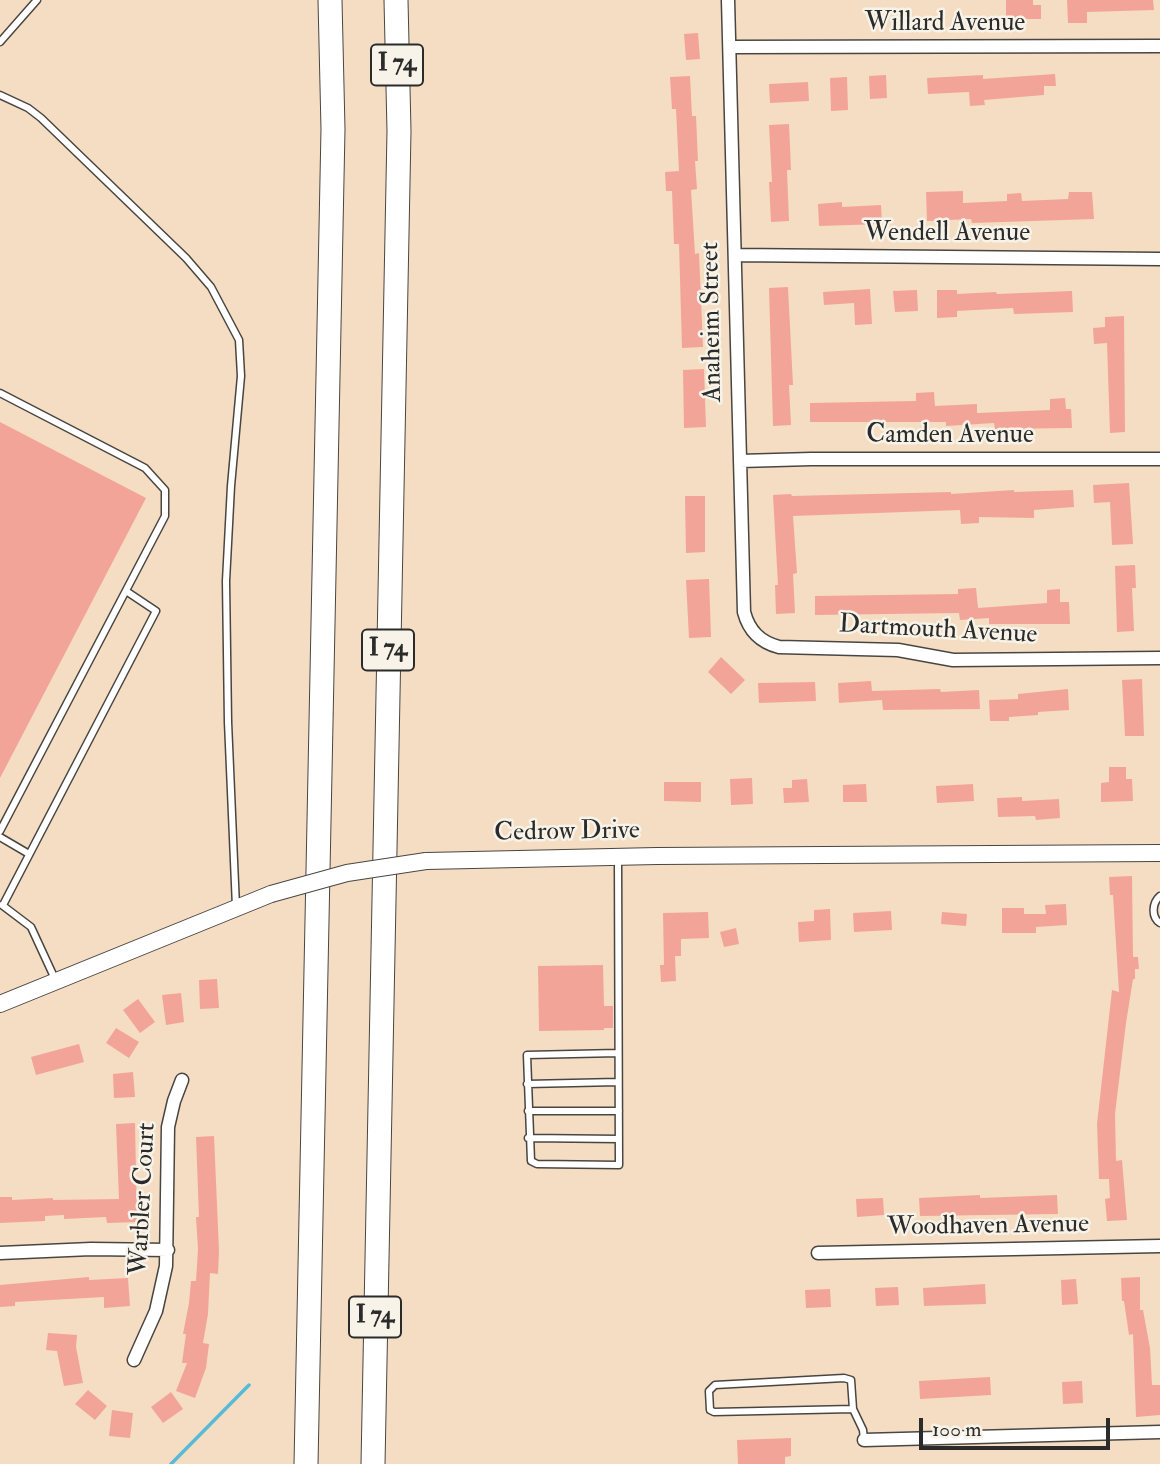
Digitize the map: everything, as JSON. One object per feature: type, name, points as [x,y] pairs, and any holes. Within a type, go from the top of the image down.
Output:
[{"type":"highway","name":"I 74","points":[[306,1464],[332,143],[330,0]]},
{"type":"highway","name":"I 74","points":[[373,1464],[399,131],[396,0]]},
{"type":"street","name":"Anaheim Street","points":[[728,0],[744,612],[752,631],[759,638]]},
{"type":"street","name":"Willard Avenue","points":[[730,47],[1160,46]]},
{"type":"street","name":"Wendell Avenue","points":[[735,255],[1160,259]]},
{"type":"street","name":"Camden Avenue","points":[[740,461],[1160,459]]},
{"type":"street","name":"Dartmouth Avenue","points":[[759,638],[779,648],[898,650],[953,660],[1160,658]]},
{"type":"street","name":"Cedrow Drive","points":[[0,1004],[271,894],[346,873],[426,861],[1160,853]]},
{"type":"street","name":"Warbler Court","points":[[134,1360],[156,1311],[164,1280],[168,1250],[168,1126],[182,1080]]},
{"type":"street","name":"Woodhaven Avenue","points":[[818,1253],[1160,1246]]},
{"type":"street","points":[[0,1253],[91,1248],[168,1250]]},
{"type":"street","points":[[864,1440],[1160,1432]]},
{"type":"lane","points":[[0,41],[37,0]]},
{"type":"lane","points":[[0,95],[28,108],[58,133],[179,250],[211,287],[239,340],[241,376],[231,486],[226,605],[236,908]]},
{"type":"lane","points":[[0,393],[145,468],[165,490],[164,516],[0,831]]},
{"type":"lane","points":[[56,981],[32,928],[1,904],[156,611],[126,591]]},
{"type":"lane","points":[[0,837],[29,854]]},
{"type":"lane","points":[[618,857],[619,1165],[537,1164],[531,1161],[528,1138],[527,1055],[618,1053]]},
{"type":"lane","points":[[1160,897],[1156,900],[1154,911],[1155,918],[1160,923]]},
{"type":"lane","points":[[527,1084],[618,1082]]},
{"type":"lane","points":[[528,1111],[618,1111]]},
{"type":"lane","points":[[528,1138],[619,1139]]},
{"type":"lane","points":[[853,1409],[714,1412],[710,1410],[709,1391],[715,1385],[844,1378],[850,1380],[853,1409],[863,1430],[864,1440]]},
{"type":"building","points":[[1006,0],[1033,0],[1033,5],[1041,5],[1041,19],[1006,19]]},
{"type":"building","points":[[1067,0],[1153,0],[1154,10],[1087,12],[1087,23],[1068,23]]},
{"type":"building","points":[[698,33],[700,59],[686,60],[684,34]]},
{"type":"building","points":[[1055,74],[1056,86],[1044,86],[1044,95],[984,100],[985,105],[970,106],[969,92],[928,94],[927,78],[983,75],[983,79]]},
{"type":"building","points":[[886,75],[887,98],[870,99],[869,76]]},
{"type":"building","points":[[690,76],[692,116],[696,116],[698,161],[695,161],[697,189],[691,190],[695,254],[699,253],[703,347],[682,348],[679,244],[674,244],[672,191],[666,191],[665,172],[679,171],[676,109],[672,109],[670,77]]},
{"type":"building","points":[[847,77],[848,110],[831,111],[830,78]]},
{"type":"building","points":[[808,82],[809,101],[770,103],[769,84]]},
{"type":"building","points":[[789,124],[789,221],[771,222],[769,125]]},
{"type":"building","points":[[963,191],[963,203],[1007,201],[1007,194],[1021,193],[1022,201],[1068,199],[1069,192],[1092,192],[1094,219],[972,223],[971,219],[927,221],[926,192]]},
{"type":"building","points":[[842,202],[842,207],[881,205],[882,224],[819,226],[818,204]]},
{"type":"building","points":[[788,287],[793,385],[789,385],[791,425],[773,426],[769,288]]},
{"type":"building","points":[[870,289],[872,324],[855,325],[854,303],[824,305],[823,292]]},
{"type":"building","points":[[917,290],[918,311],[895,312],[893,291]]},
{"type":"building","points":[[937,290],[957,290],[957,294],[1072,291],[1073,312],[1014,314],[1013,308],[957,311],[957,317],[937,318]]},
{"type":"building","points":[[1124,316],[1125,432],[1110,433],[1107,343],[1094,344],[1093,328],[1105,327],[1105,317]]},
{"type":"building","points":[[704,369],[706,427],[684,428],[683,370]]},
{"type":"building","points":[[934,392],[935,406],[977,404],[977,413],[1050,410],[1050,399],[1065,398],[1066,409],[1071,409],[1072,428],[995,429],[994,423],[946,426],[946,422],[810,422],[810,403],[916,401],[916,393]]},
{"type":"building","points":[[0,422],[146,498],[0,778]]},
{"type":"building","points":[[1129,483],[1133,544],[1112,545],[1110,502],[1094,503],[1093,485]]},
{"type":"building","points":[[1073,490],[1074,507],[1034,510],[1034,518],[979,517],[979,523],[961,524],[960,510],[793,516],[797,573],[793,574],[795,613],[776,614],[775,585],[778,585],[773,495],[951,494]]},
{"type":"building","points":[[685,496],[705,496],[705,552],[686,553]]},
{"type":"building","points":[[1135,565],[1136,588],[1132,588],[1134,631],[1117,632],[1115,566]]},
{"type":"building","points":[[709,579],[711,637],[689,638],[686,580]]},
{"type":"building","points":[[976,588],[978,608],[1047,603],[1047,590],[1060,589],[1060,602],[1069,602],[1070,624],[989,624],[989,618],[960,620],[959,613],[815,615],[815,596],[958,594],[958,589]]},
{"type":"building","points":[[721,657],[745,680],[731,694],[708,672]]},
{"type":"building","points":[[1142,679],[1144,736],[1125,736],[1122,680]]},
{"type":"building","points":[[871,681],[872,691],[979,690],[980,709],[883,710],[882,700],[839,703],[838,683]]},
{"type":"building","points":[[815,682],[816,701],[759,703],[758,683]]},
{"type":"building","points":[[1068,689],[1069,710],[1009,717],[1009,721],[990,721],[989,700],[1018,699],[1018,694]]},
{"type":"building","points":[[1109,767],[1126,767],[1126,779],[1132,779],[1133,801],[1101,802],[1101,783],[1109,782]]},
{"type":"building","points":[[752,778],[753,804],[731,805],[730,779]]},
{"type":"building","points":[[807,779],[809,802],[784,803],[783,788],[792,788],[792,780]]},
{"type":"building","points":[[664,782],[701,782],[701,802],[664,801]]},
{"type":"building","points":[[866,784],[867,802],[843,802],[843,785]]},
{"type":"building","points":[[973,784],[974,801],[937,803],[936,786]]},
{"type":"building","points":[[1022,797],[1022,801],[1059,799],[1060,818],[1036,820],[1035,816],[998,817],[997,798]]},
{"type":"building","points":[[1132,876],[1133,957],[1138,957],[1139,969],[1135,969],[1133,979],[1115,1114],[1116,1161],[1122,1160],[1127,1220],[1107,1221],[1105,1199],[1110,1198],[1109,1179],[1099,1179],[1097,1124],[1112,990],[1119,992],[1113,895],[1110,895],[1109,877]]},
{"type":"building","points":[[1066,904],[1067,925],[1036,927],[1036,933],[1002,933],[1002,908],[1024,908],[1024,914],[1046,914],[1045,905]]},
{"type":"building","points":[[830,909],[831,940],[799,942],[798,922],[814,921],[814,910]]},
{"type":"building","points":[[891,911],[892,930],[854,932],[853,913]]},
{"type":"building","points":[[708,912],[709,938],[681,939],[681,956],[675,956],[676,981],[661,982],[660,965],[664,965],[663,913]]},
{"type":"building","points":[[942,912],[967,914],[966,926],[941,924]]},
{"type":"building","points":[[736,928],[739,944],[724,947],[720,932]]},
{"type":"building","points":[[603,965],[604,1006],[613,1006],[613,1028],[539,1031],[538,966]]},
{"type":"building","points":[[217,979],[219,1008],[200,1009],[199,980]]},
{"type":"building","points":[[181,993],[184,1022],[166,1025],[162,995]]},
{"type":"building","points":[[138,999],[155,1022],[140,1033],[123,1010]]},
{"type":"building","points":[[116,1028],[139,1042],[129,1058],[106,1043]]},
{"type":"building","points":[[79,1044],[84,1062],[36,1075],[31,1057]]},
{"type":"building","points":[[133,1072],[135,1097],[114,1098],[113,1074]]},
{"type":"building","points":[[135,1123],[137,1222],[107,1223],[106,1217],[64,1219],[64,1215],[45,1216],[45,1221],[0,1223],[0,1197],[12,1197],[12,1200],[119,1199],[116,1124]]},
{"type":"building","points":[[214,1136],[218,1274],[210,1273],[203,1343],[209,1344],[206,1368],[195,1398],[176,1391],[187,1363],[182,1363],[186,1334],[183,1334],[191,1281],[196,1281],[196,1217],[199,1217],[196,1137]]},
{"type":"building","points":[[980,1195],[980,1198],[1057,1195],[1058,1214],[920,1216],[919,1198]]},
{"type":"building","points":[[883,1198],[884,1215],[857,1217],[856,1199]]},
{"type":"building","points":[[89,1277],[89,1280],[128,1278],[130,1306],[104,1308],[104,1297],[15,1302],[15,1306],[0,1307],[0,1285]]},
{"type":"building","points":[[1140,1277],[1140,1310],[1143,1310],[1150,1348],[1152,1385],[1160,1385],[1160,1415],[1136,1417],[1133,1334],[1129,1335],[1122,1301],[1121,1278]]},
{"type":"building","points":[[1076,1279],[1078,1304],[1062,1305],[1061,1280]]},
{"type":"building","points":[[985,1284],[986,1304],[924,1306],[923,1288]]},
{"type":"building","points":[[898,1287],[899,1305],[876,1306],[875,1288]]},
{"type":"building","points":[[830,1289],[831,1307],[806,1308],[805,1290]]},
{"type":"building","points":[[48,1333],[77,1335],[76,1347],[83,1383],[64,1386],[57,1351],[46,1350]]},
{"type":"building","points":[[990,1377],[991,1395],[920,1399],[919,1381]]},
{"type":"building","points":[[1082,1381],[1083,1403],[1063,1404],[1062,1382]]},
{"type":"building","points":[[88,1390],[107,1406],[95,1420],[75,1404]]},
{"type":"building","points":[[171,1392],[183,1409],[163,1423],[151,1407]]},
{"type":"building","points":[[112,1410],[133,1413],[130,1438],[109,1436]]},
{"type":"building","points":[[791,1438],[791,1456],[785,1457],[785,1464],[738,1464],[737,1440]]},
{"type":"waterway","points":[[171,1464],[249,1385]]}]
